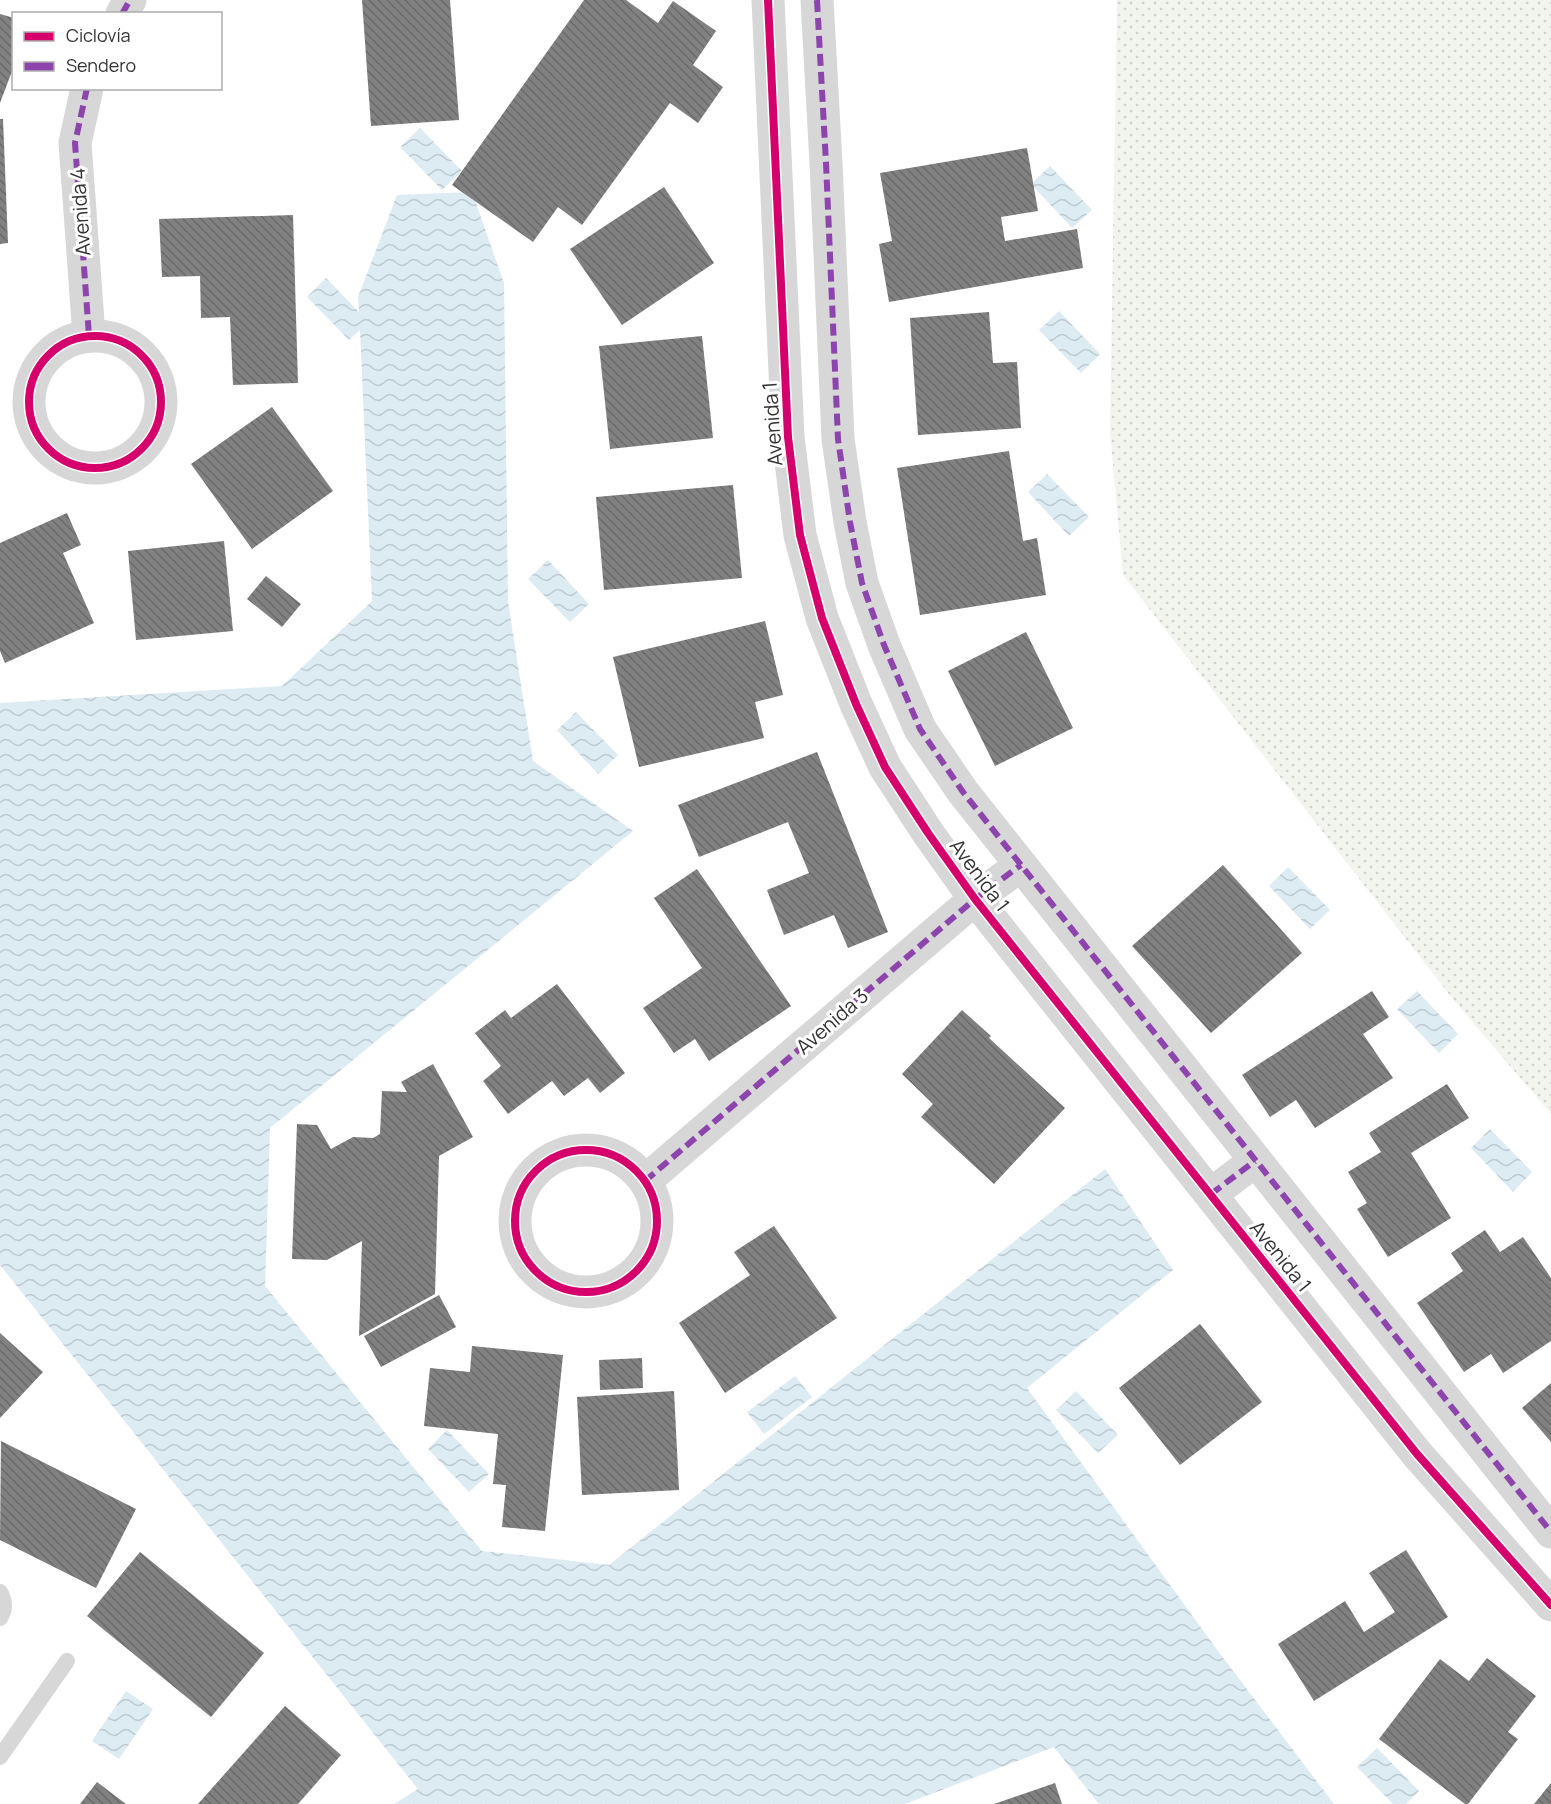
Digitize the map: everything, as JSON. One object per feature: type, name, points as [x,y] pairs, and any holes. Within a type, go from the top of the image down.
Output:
[{"type":"street","name":"Avenida 1","points":[[768,0],[788,437],[800,535],[822,618],[855,704],[885,766],[928,833],[975,899],[1417,1454],[1551,1605]]},
{"type":"street","name":"Avenida 1","points":[[817,0],[838,439],[850,522],[862,583],[884,645],[920,729],[963,792],[1551,1532]]},
{"type":"street","name":"Avenida 4","points":[[87,90],[75,143],[89,336]]},
{"type":"street","name":"Avenida 3","points":[[645,1181],[975,899],[1022,865]]},
{"type":"street","points":[[594,1150],[614,1156],[632,1166],[645,1181],[654,1200],[657,1220],[655,1239],[647,1258],[634,1274],[617,1285],[598,1291],[578,1291],[558,1287],[541,1275],[527,1260],[518,1243],[515,1223],[517,1202],[525,1184],[538,1168],[555,1157],[574,1151],[594,1150]]},
{"type":"street","points":[[1211,1194],[1255,1161]]},
{"type":"lane","points":[[0,1592],[4,1599],[4,1612],[0,1618]]},
{"type":"lane","points":[[0,1756],[67,1661]]},
{"type":"shaded area","points":[[1117,0],[1551,0],[1551,1114],[1452,998],[1123,575],[1110,431]]},
{"type":"water","points":[[420,128],[462,171],[442,190],[400,147]]},
{"type":"water","points":[[1050,166],[1092,210],[1072,228],[1031,184]]},
{"type":"water","points":[[472,192],[504,283],[508,602],[533,761],[633,831],[270,1128],[265,1286],[482,1551],[609,1565],[1105,1169],[1173,1270],[1027,1388],[1218,1651],[1334,1804],[1099,1804],[1054,1747],[905,1804],[394,1804],[418,1789],[0,1265],[0,703],[282,686],[372,601],[360,330],[349,340],[307,297],[326,278],[359,312],[358,297],[397,195]]},
{"type":"water","points":[[1059,311],[1100,354],[1081,373],[1039,330]]},
{"type":"water","points":[[1047,474],[1089,517],[1069,536],[1028,492]]},
{"type":"water","points":[[548,560],[589,604],[570,622],[528,579]]},
{"type":"water","points":[[576,712],[618,755],[598,774],[557,730]]},
{"type":"water","points":[[1288,867],[1330,910],[1310,929],[1269,886]]},
{"type":"water","points":[[1417,991],[1458,1034],[1439,1053],[1397,1009]]},
{"type":"water","points":[[1490,1129],[1532,1172],[1513,1192],[1471,1148]]},
{"type":"water","points":[[795,1376],[812,1397],[764,1434],[747,1412]]},
{"type":"water","points":[[1076,1391],[1118,1435],[1098,1453],[1056,1410]]},
{"type":"water","points":[[447,1430],[489,1474],[469,1492],[428,1449]]},
{"type":"water","points":[[126,1691],[153,1709],[119,1759],[92,1741]]},
{"type":"water","points":[[1377,1748],[1419,1791],[1406,1804],[1393,1804],[1357,1767]]},
{"type":"building","points":[[362,0],[450,0],[459,120],[371,126]]},
{"type":"building","points":[[584,0],[626,0],[658,23],[673,1],[716,31],[693,65],[723,87],[698,123],[670,103],[582,225],[558,207],[533,242],[452,185]]},
{"type":"building","points":[[0,14],[12,17],[12,71],[0,103]]},
{"type":"building","points":[[0,119],[3,119],[8,243],[0,244]]},
{"type":"building","points":[[1027,148],[1038,211],[1001,217],[1005,241],[1077,229],[1083,268],[889,302],[879,244],[892,241],[880,173]]},
{"type":"building","points":[[664,187],[714,263],[622,325],[570,249]]},
{"type":"building","points":[[293,215],[298,383],[233,385],[230,317],[201,318],[200,276],[162,277],[159,219]]},
{"type":"building","points":[[989,312],[993,363],[1017,362],[1021,428],[918,435],[910,318]]},
{"type":"building","points":[[702,336],[713,438],[610,449],[599,346]]},
{"type":"building","points":[[272,407],[333,491],[252,549],[191,464]]},
{"type":"building","points":[[1009,451],[1023,541],[1037,538],[1046,595],[920,615],[897,468]]},
{"type":"building","points":[[733,485],[742,578],[604,590],[596,497]]},
{"type":"building","points":[[67,513],[81,545],[63,553],[94,623],[5,663],[0,651],[0,543]]},
{"type":"building","points":[[224,541],[233,631],[136,640],[128,551]]},
{"type":"building","points":[[266,576],[301,604],[282,627],[247,599]]},
{"type":"building","points":[[765,621],[783,695],[755,702],[764,738],[639,767],[613,657]]},
{"type":"building","points":[[1026,632],[1073,728],[995,766],[948,671]]},
{"type":"building","points":[[817,752],[888,932],[848,948],[834,915],[784,935],[767,890],[809,873],[788,822],[699,857],[678,805]]},
{"type":"building","points":[[1223,865],[1302,953],[1211,1033],[1132,946]]},
{"type":"building","points":[[697,869],[791,1006],[709,1061],[695,1039],[674,1053],[643,1008],[702,968],[654,898]]},
{"type":"building","points":[[557,984],[625,1073],[600,1093],[588,1078],[564,1096],[552,1081],[508,1114],[483,1081],[501,1066],[475,1033],[505,1010],[511,1018]]},
{"type":"building","points":[[1372,991],[1389,1017],[1363,1034],[1393,1078],[1315,1128],[1296,1100],[1270,1117],[1242,1075]]},
{"type":"building","points":[[962,1010],[1065,1108],[994,1184],[921,1117],[933,1104],[902,1074]]},
{"type":"building","points":[[433,1064],[473,1137],[439,1156],[435,1294],[359,1336],[362,1241],[327,1260],[292,1259],[297,1124],[317,1125],[331,1149],[353,1137],[373,1138],[380,1134],[382,1091],[407,1092],[401,1082]]},
{"type":"building","points":[[1447,1084],[1469,1118],[1411,1153],[1451,1218],[1388,1257],[1357,1209],[1367,1203],[1348,1172],[1381,1152],[1369,1133]]},
{"type":"building","points":[[774,1226],[837,1318],[725,1393],[679,1323],[750,1275],[734,1252]]},
{"type":"building","points":[[1485,1230],[1500,1252],[1523,1237],[1551,1278],[1551,1341],[1503,1373],[1491,1354],[1464,1372],[1417,1303],[1463,1271],[1451,1253]]},
{"type":"building","points":[[439,1295],[456,1327],[381,1367],[364,1336]]},
{"type":"building","points":[[1200,1324],[1262,1402],[1180,1465],[1119,1388]]},
{"type":"building","points":[[0,1333],[43,1372],[0,1418]]},
{"type":"building","points":[[472,1346],[563,1355],[545,1531],[502,1527],[506,1485],[493,1484],[498,1434],[424,1426],[430,1368],[470,1372]]},
{"type":"building","points":[[642,1358],[643,1388],[600,1390],[599,1360]]},
{"type":"building","points":[[1551,1383],[1551,1442],[1522,1408]]},
{"type":"building","points":[[674,1391],[679,1490],[582,1495],[577,1397]]},
{"type":"building","points":[[1,1441],[136,1509],[96,1588],[0,1540]]},
{"type":"building","points":[[1406,1550],[1448,1617],[1314,1701],[1278,1644],[1345,1601],[1364,1632],[1395,1612],[1369,1573]]},
{"type":"building","points":[[140,1552],[264,1653],[211,1717],[87,1616]]},
{"type":"building","points":[[1487,1658],[1536,1696],[1508,1732],[1518,1739],[1468,1804],[1465,1804],[1379,1739],[1440,1659],[1469,1681]]},
{"type":"building","points":[[285,1706],[341,1755],[298,1804],[198,1804]]},
{"type":"building","points":[[97,1782],[126,1804],[80,1804]]},
{"type":"building","points":[[1055,1783],[1062,1804],[994,1804]]},
{"type":"building","points":[[1551,1783],[1551,1804],[1534,1804]]},
{"type":"marked path","points":[[123,12],[130,0]]},
{"type":"marked path","points":[[817,0],[838,439],[850,522],[862,583],[884,645],[920,729],[963,792],[1551,1532]]},
{"type":"marked path","points":[[87,90],[75,143],[89,336]]},
{"type":"marked path","points":[[645,1181],[975,899],[1021,865]]},
{"type":"marked path","points":[[1211,1194],[1255,1161]]},
{"type":"cycle path","points":[[768,0],[788,437],[800,535],[822,618],[856,704],[885,767],[975,899],[1417,1454],[1551,1605]]},
{"type":"cycle path","points":[[95,336],[120,341],[141,356],[156,377],[161,402],[156,427],[141,448],[120,463],[95,468],[70,463],[49,448],[34,427],[29,402],[34,377],[49,356],[70,341],[95,336]]},
{"type":"cycle path","points":[[586,1150],[613,1156],[636,1171],[651,1194],[657,1221],[651,1248],[636,1271],[613,1286],[586,1292],[559,1286],[536,1271],[521,1248],[515,1221],[521,1194],[536,1171],[559,1156],[586,1150]]}]
